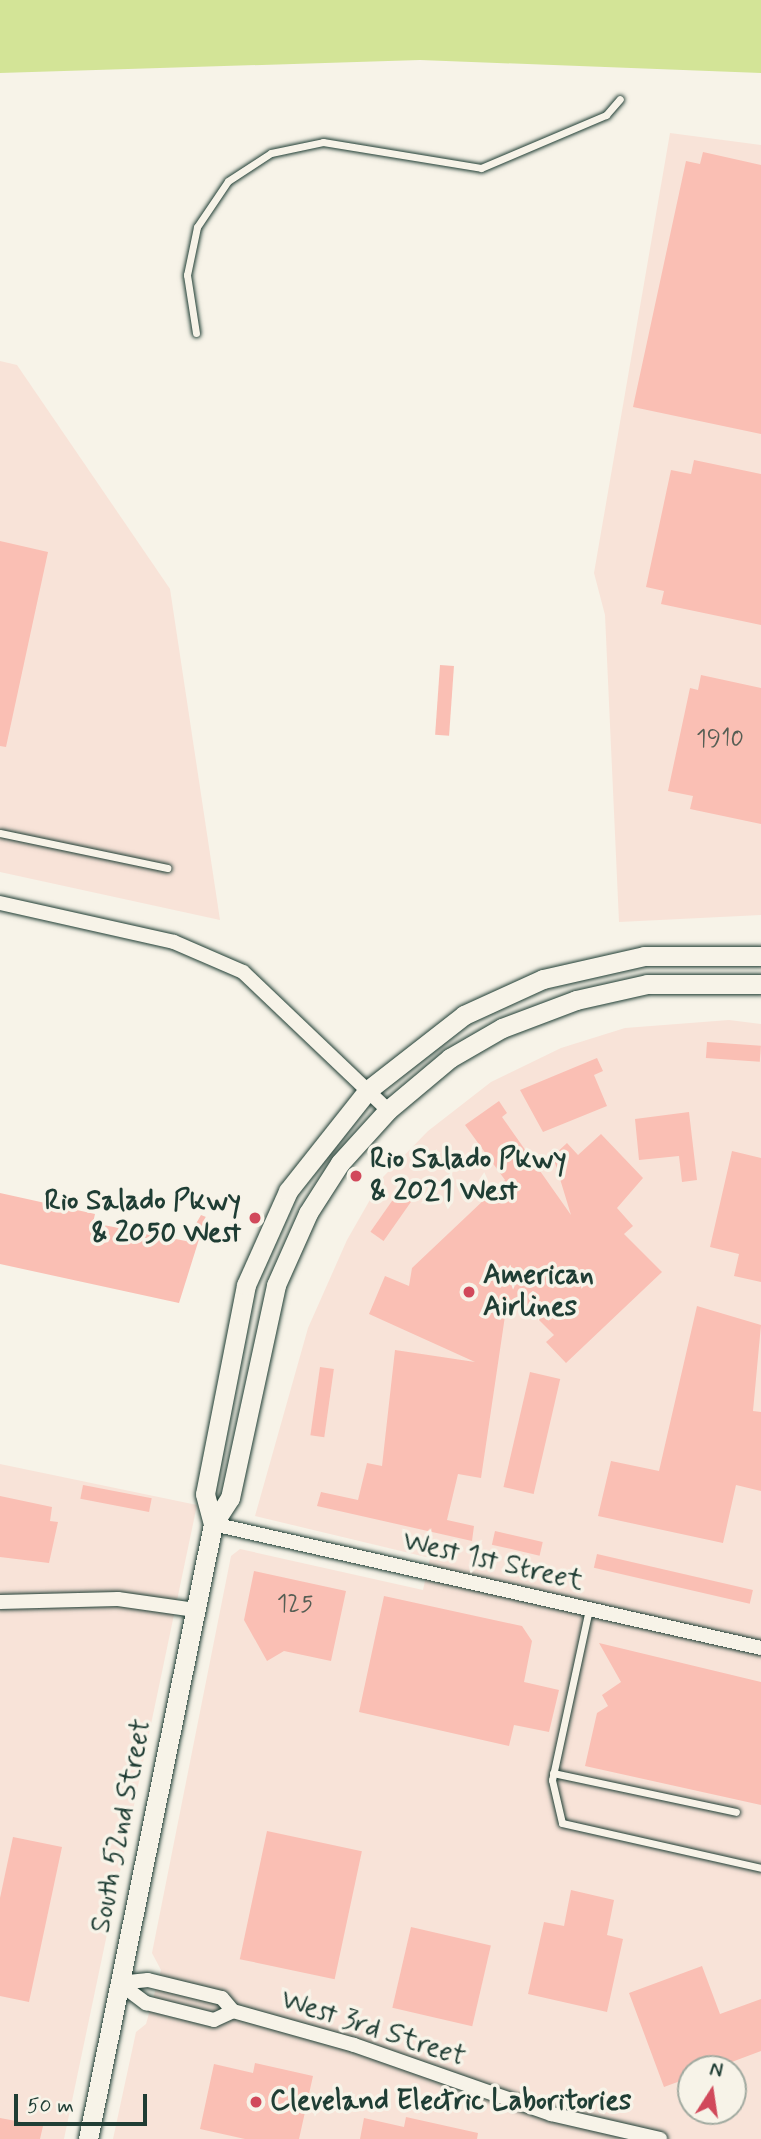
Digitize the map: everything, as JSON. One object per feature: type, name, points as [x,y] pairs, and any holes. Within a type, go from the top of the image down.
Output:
[{"type":"main road","points":[[213,1524],[205,1494],[246,1285],[288,1191],[368,1090],[464,1015],[543,979],[644,956],[761,956]]},
{"type":"main road","points":[[213,1524],[230,1498],[268,1313],[293,1243],[325,1184],[388,1110],[450,1058],[552,1008],[670,981],[761,984]]},
{"type":"main road","name":"South 52nd Street","points":[[89,2139],[213,1524]]},
{"type":"street","points":[[0,904],[174,943],[243,972],[388,1110]]},
{"type":"street","name":"West 1st Street","points":[[213,1524],[761,1648]]},
{"type":"street","points":[[0,1602],[118,1599],[195,1610]]},
{"type":"street","name":"West 3rd Street","points":[[119,1983],[148,1980],[222,1998],[233,2011],[355,2045],[551,2114],[660,2139]]},
{"type":"street","name":"West 3rd Street","points":[[119,1983],[146,2003],[214,2020],[233,2011]]},
{"type":"lane","points":[[196,333],[187,275],[197,228],[228,181],[271,153],[323,142],[481,167],[606,116],[620,99]]},
{"type":"lane","points":[[0,833],[167,868]]},
{"type":"lane","points":[[589,1609],[554,1773],[562,1823],[761,1868]]},
{"type":"lane","points":[[554,1773],[736,1812]]},
{"type":"shaded area","points":[[670,133],[761,145],[761,915],[619,922],[605,615],[594,573]]},
{"type":"shaded area","points":[[0,361],[17,365],[170,589],[220,920],[0,872]]},
{"type":"shaded area","points":[[729,1020],[761,1024],[761,2139],[113,2139],[136,2032],[146,2024],[161,1970],[152,1953],[231,1556],[240,1549],[423,1590],[430,1558],[255,1516],[308,1328],[347,1240],[383,1177],[428,1131],[491,1082],[561,1048],[625,1028]]},
{"type":"shaded area","points":[[0,1464],[197,1505],[64,2139],[0,2139]]},
{"type":"green space","points":[[0,0],[761,0],[761,73],[420,60],[0,73]]},
{"type":"building","points":[[703,152],[761,165],[761,434],[633,407],[686,161],[700,164]]},
{"type":"building","points":[[694,460],[761,474],[761,625],[661,604],[664,591],[646,587],[671,470],[691,474]]},
{"type":"building","points":[[0,541],[48,552],[6,747],[0,746]]},
{"type":"building","points":[[440,665],[454,666],[449,736],[435,735]]},
{"type":"building","points":[[701,675],[761,688],[761,824],[690,809],[693,796],[668,791],[690,688],[698,690]]},
{"type":"building","points":[[707,1042],[761,1046],[760,1062],[706,1058]]},
{"type":"building","points":[[597,1058],[603,1071],[594,1075],[607,1106],[543,1132],[520,1090]]},
{"type":"building","name":"American Airlines","points":[[499,1101],[507,1113],[502,1117],[571,1215],[553,1156],[567,1143],[578,1155],[601,1134],[643,1178],[617,1208],[633,1226],[624,1234],[662,1272],[566,1363],[546,1342],[554,1335],[520,1301],[505,1316],[481,1478],[458,1474],[447,1520],[474,1526],[472,1541],[317,1506],[321,1492],[358,1500],[367,1463],[382,1466],[395,1350],[475,1362],[369,1314],[385,1276],[409,1286],[412,1268],[505,1180],[465,1125]]},
{"type":"building","points":[[689,1112],[697,1180],[682,1182],[679,1156],[639,1160],[635,1119]]},
{"type":"building","points":[[732,1151],[761,1158],[761,1282],[734,1276],[739,1254],[710,1247]]},
{"type":"building","points":[[406,1181],[419,1190],[384,1241],[370,1232]]},
{"type":"building","points":[[0,1193],[95,1214],[93,1223],[186,1241],[201,1215],[206,1217],[179,1303],[0,1264]]},
{"type":"building","points":[[697,1306],[761,1325],[753,1411],[761,1412],[761,1491],[736,1485],[723,1543],[598,1516],[611,1461],[659,1471]]},
{"type":"building","points":[[320,1367],[334,1369],[324,1437],[310,1435]]},
{"type":"building","points":[[530,1372],[560,1379],[534,1494],[503,1487]]},
{"type":"building","points":[[83,1485],[152,1498],[149,1512],[80,1499]]},
{"type":"building","points":[[0,1496],[52,1507],[50,1521],[58,1522],[49,1563],[0,1557]]},
{"type":"building","points":[[495,1531],[543,1542],[540,1556],[492,1545]]},
{"type":"building","points":[[597,1554],[753,1590],[750,1604],[594,1568]]},
{"type":"building","points":[[254,1571],[346,1591],[331,1661],[284,1651],[267,1661],[244,1620]]},
{"type":"building","points":[[384,1596],[522,1626],[532,1641],[524,1682],[559,1690],[549,1732],[514,1725],[509,1746],[359,1712]]},
{"type":"building","points":[[599,1643],[761,1682],[761,1805],[585,1766],[597,1713],[608,1706],[602,1695],[621,1682]]},
{"type":"building","points":[[267,1831],[362,1851],[335,1979],[240,1959]]},
{"type":"building","points":[[13,1837],[62,1847],[29,2002],[0,1996],[0,1898]]},
{"type":"building","points":[[571,1890],[614,1900],[607,1935],[623,1939],[607,2012],[528,1994],[544,1922],[564,1926]]},
{"type":"building","points":[[411,1927],[491,1945],[472,2026],[392,2008]]},
{"type":"building","points":[[702,1966],[720,2014],[761,1999],[761,2051],[747,2056],[677,2055],[677,2082],[664,2087],[629,1993]]},
{"type":"building","name":"Cleveland Electric Laboritories","points":[[255,2063],[313,2076],[299,2139],[245,2139],[200,2129],[214,2064],[253,2073]]},
{"type":"building","points":[[406,2117],[478,2133],[477,2139],[360,2139],[364,2118],[404,2127]]},
{"type":"building","points":[[0,2118],[43,2126],[40,2139],[0,2139]]},
{"type":"place","name":"Rio Salado Pkwy & 2021 West","points":[[356,1176]]},
{"type":"place","name":"Rio Salado Pkwy & 2050 West","points":[[255,1218]]},
{"type":"place","name":"American Airlines","points":[[469,1292]]},
{"type":"place","name":"Cleveland Electric Laboritories","points":[[256,2102]]}]
